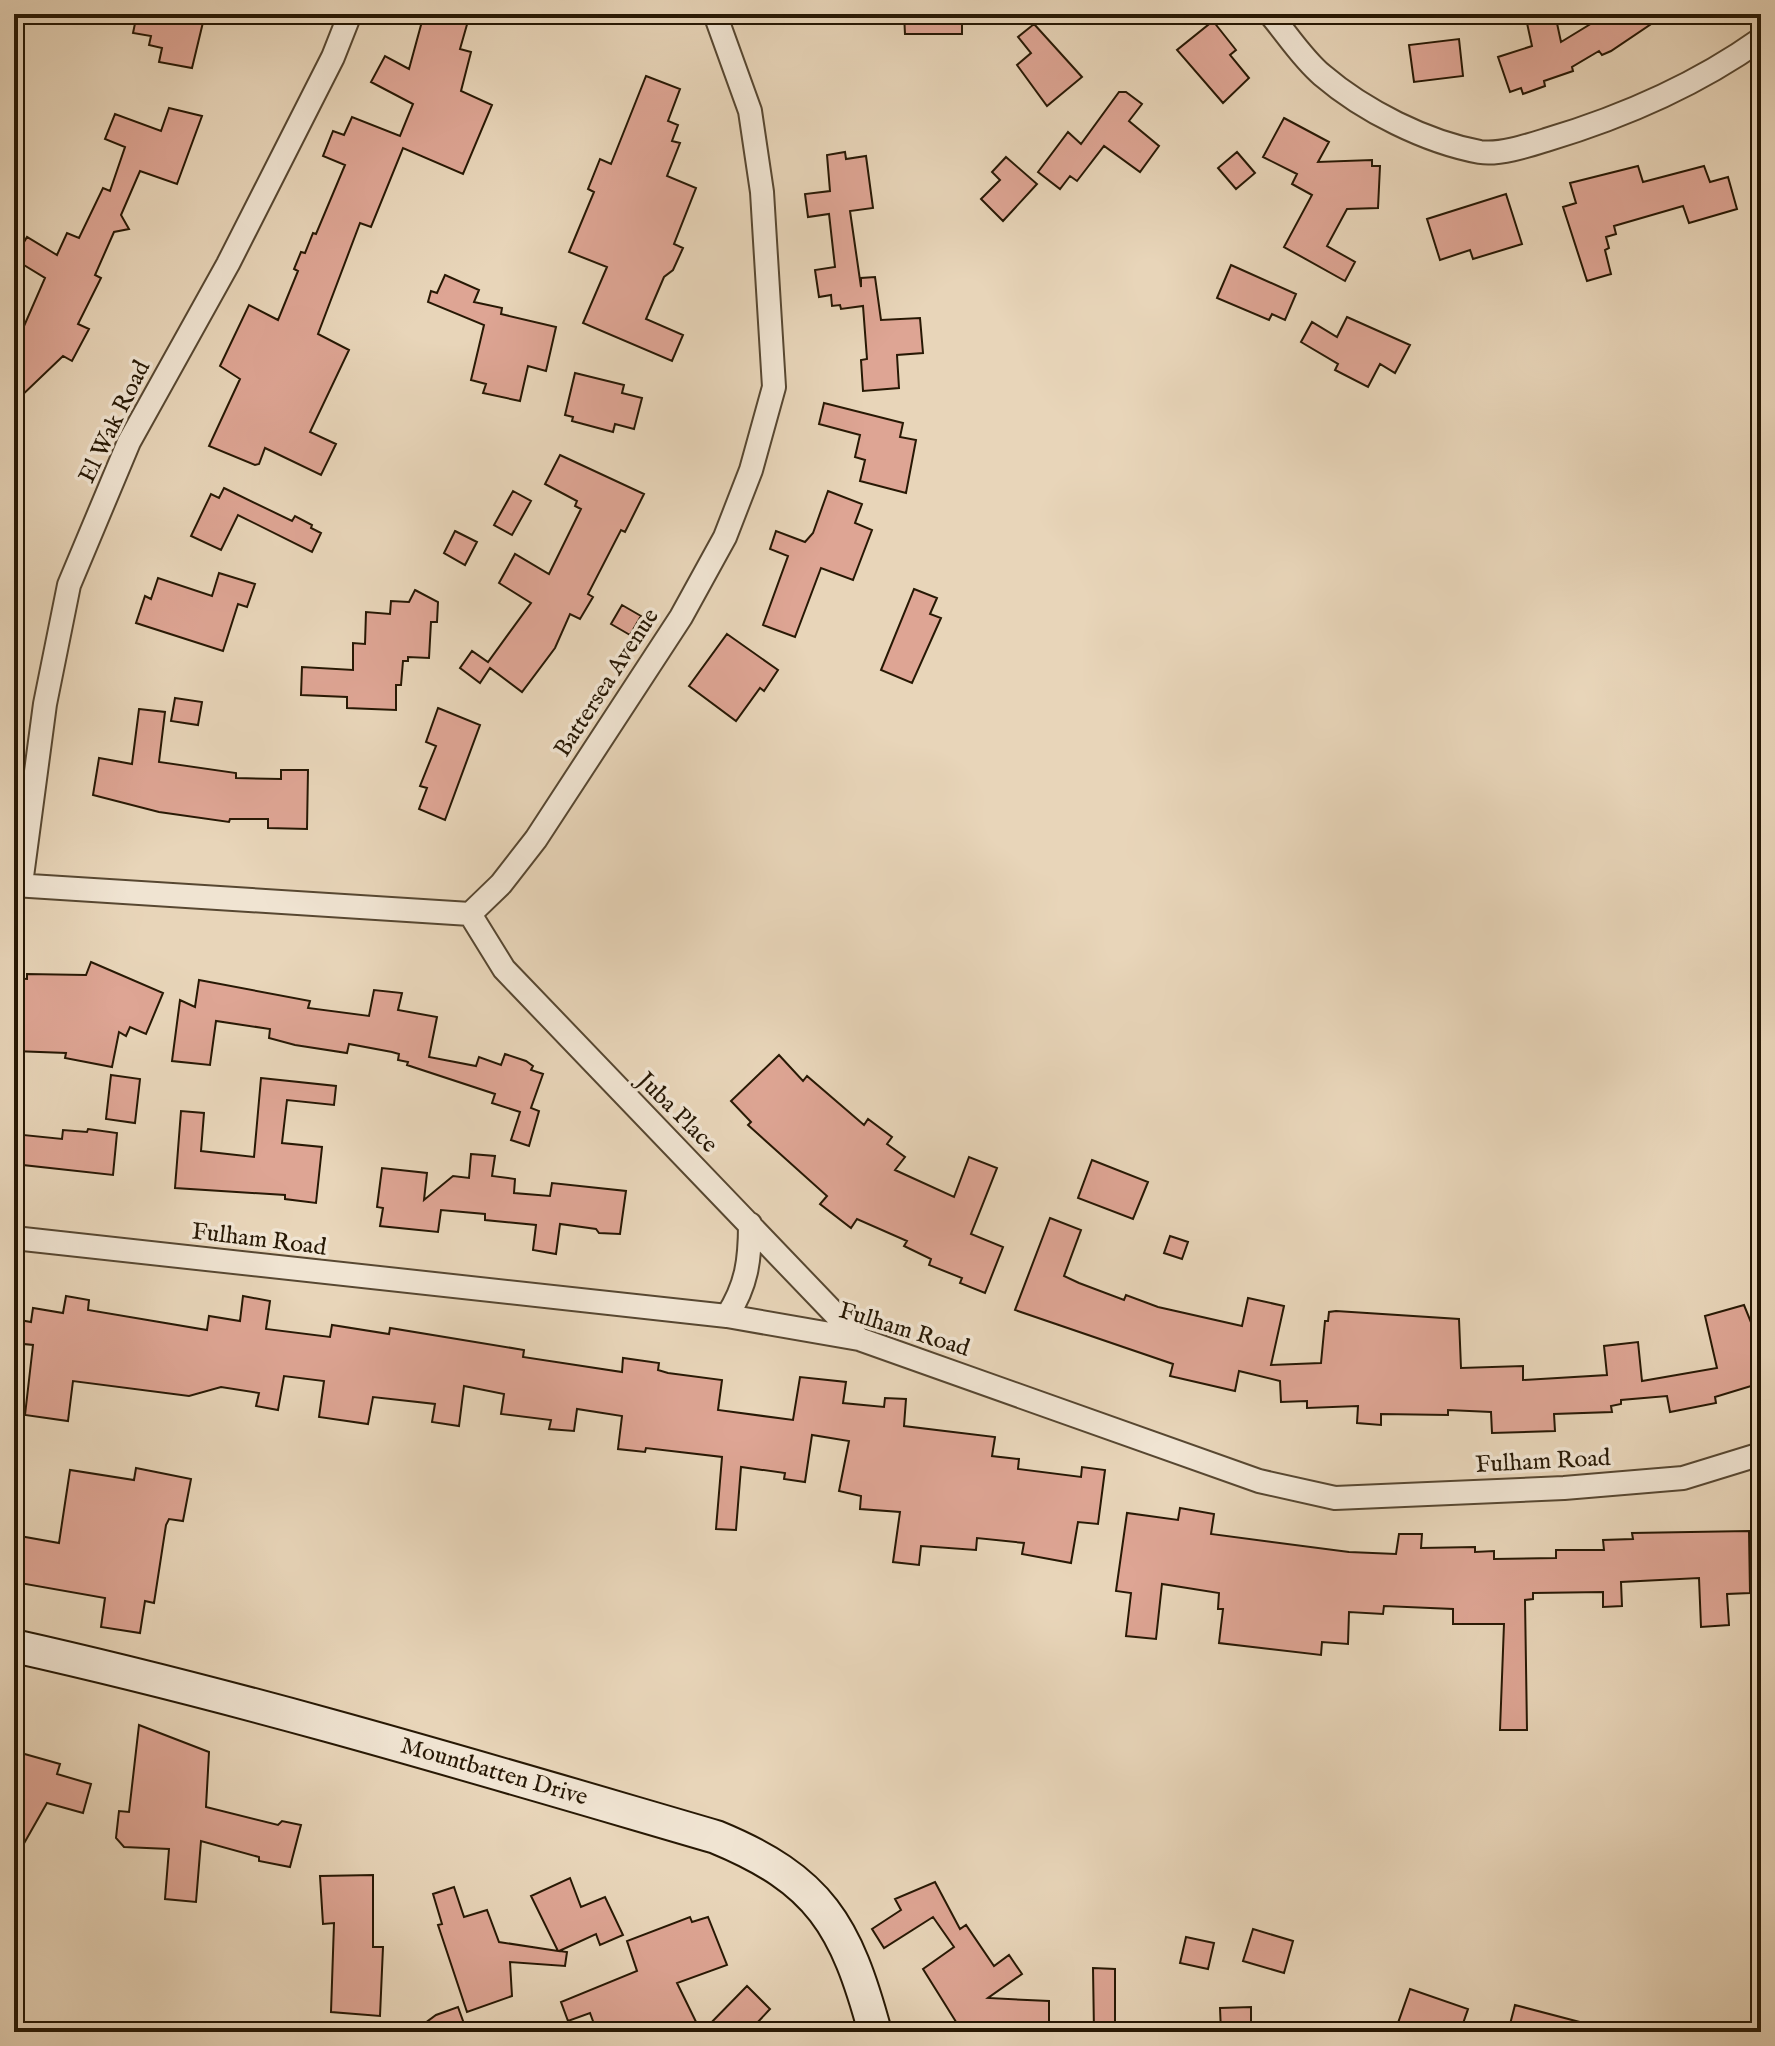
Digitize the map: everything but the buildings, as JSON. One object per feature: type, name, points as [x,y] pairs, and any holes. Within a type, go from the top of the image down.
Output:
[{"type":"main road","name":"Mountbatten Drive","points":[[14,1646],[163,1680],[335,1725],[716,1837],[743,1848],[793,1876],[813,1895],[860,1978],[875,2032]]},
{"type":"street","name":"El Wak Road","points":[[17,884],[45,704],[69,585],[129,442],[228,264],[333,57],[350,14]]},
{"type":"street","name":"Battersea Avenue","points":[[470,914],[501,884],[536,839],[681,617],[725,537],[751,470],[774,387],[762,192],[750,111],[715,14]]},
{"type":"street","points":[[1270,14],[1320,74],[1361,103],[1428,137],[1483,153],[1527,146],[1613,120],[1681,88],[1761,39]]},
{"type":"street","points":[[17,884],[470,914]]},
{"type":"street","name":"Juba Place","points":[[470,914],[504,969],[859,1339]]},
{"type":"street","points":[[727,1316],[746,1282],[750,1264],[750,1224]]},
{"type":"street","name":"Fulham Road","points":[[14,1238],[727,1316],[859,1339],[1259,1481],[1335,1498],[1564,1488],[1683,1478],[1761,1454]]}]
